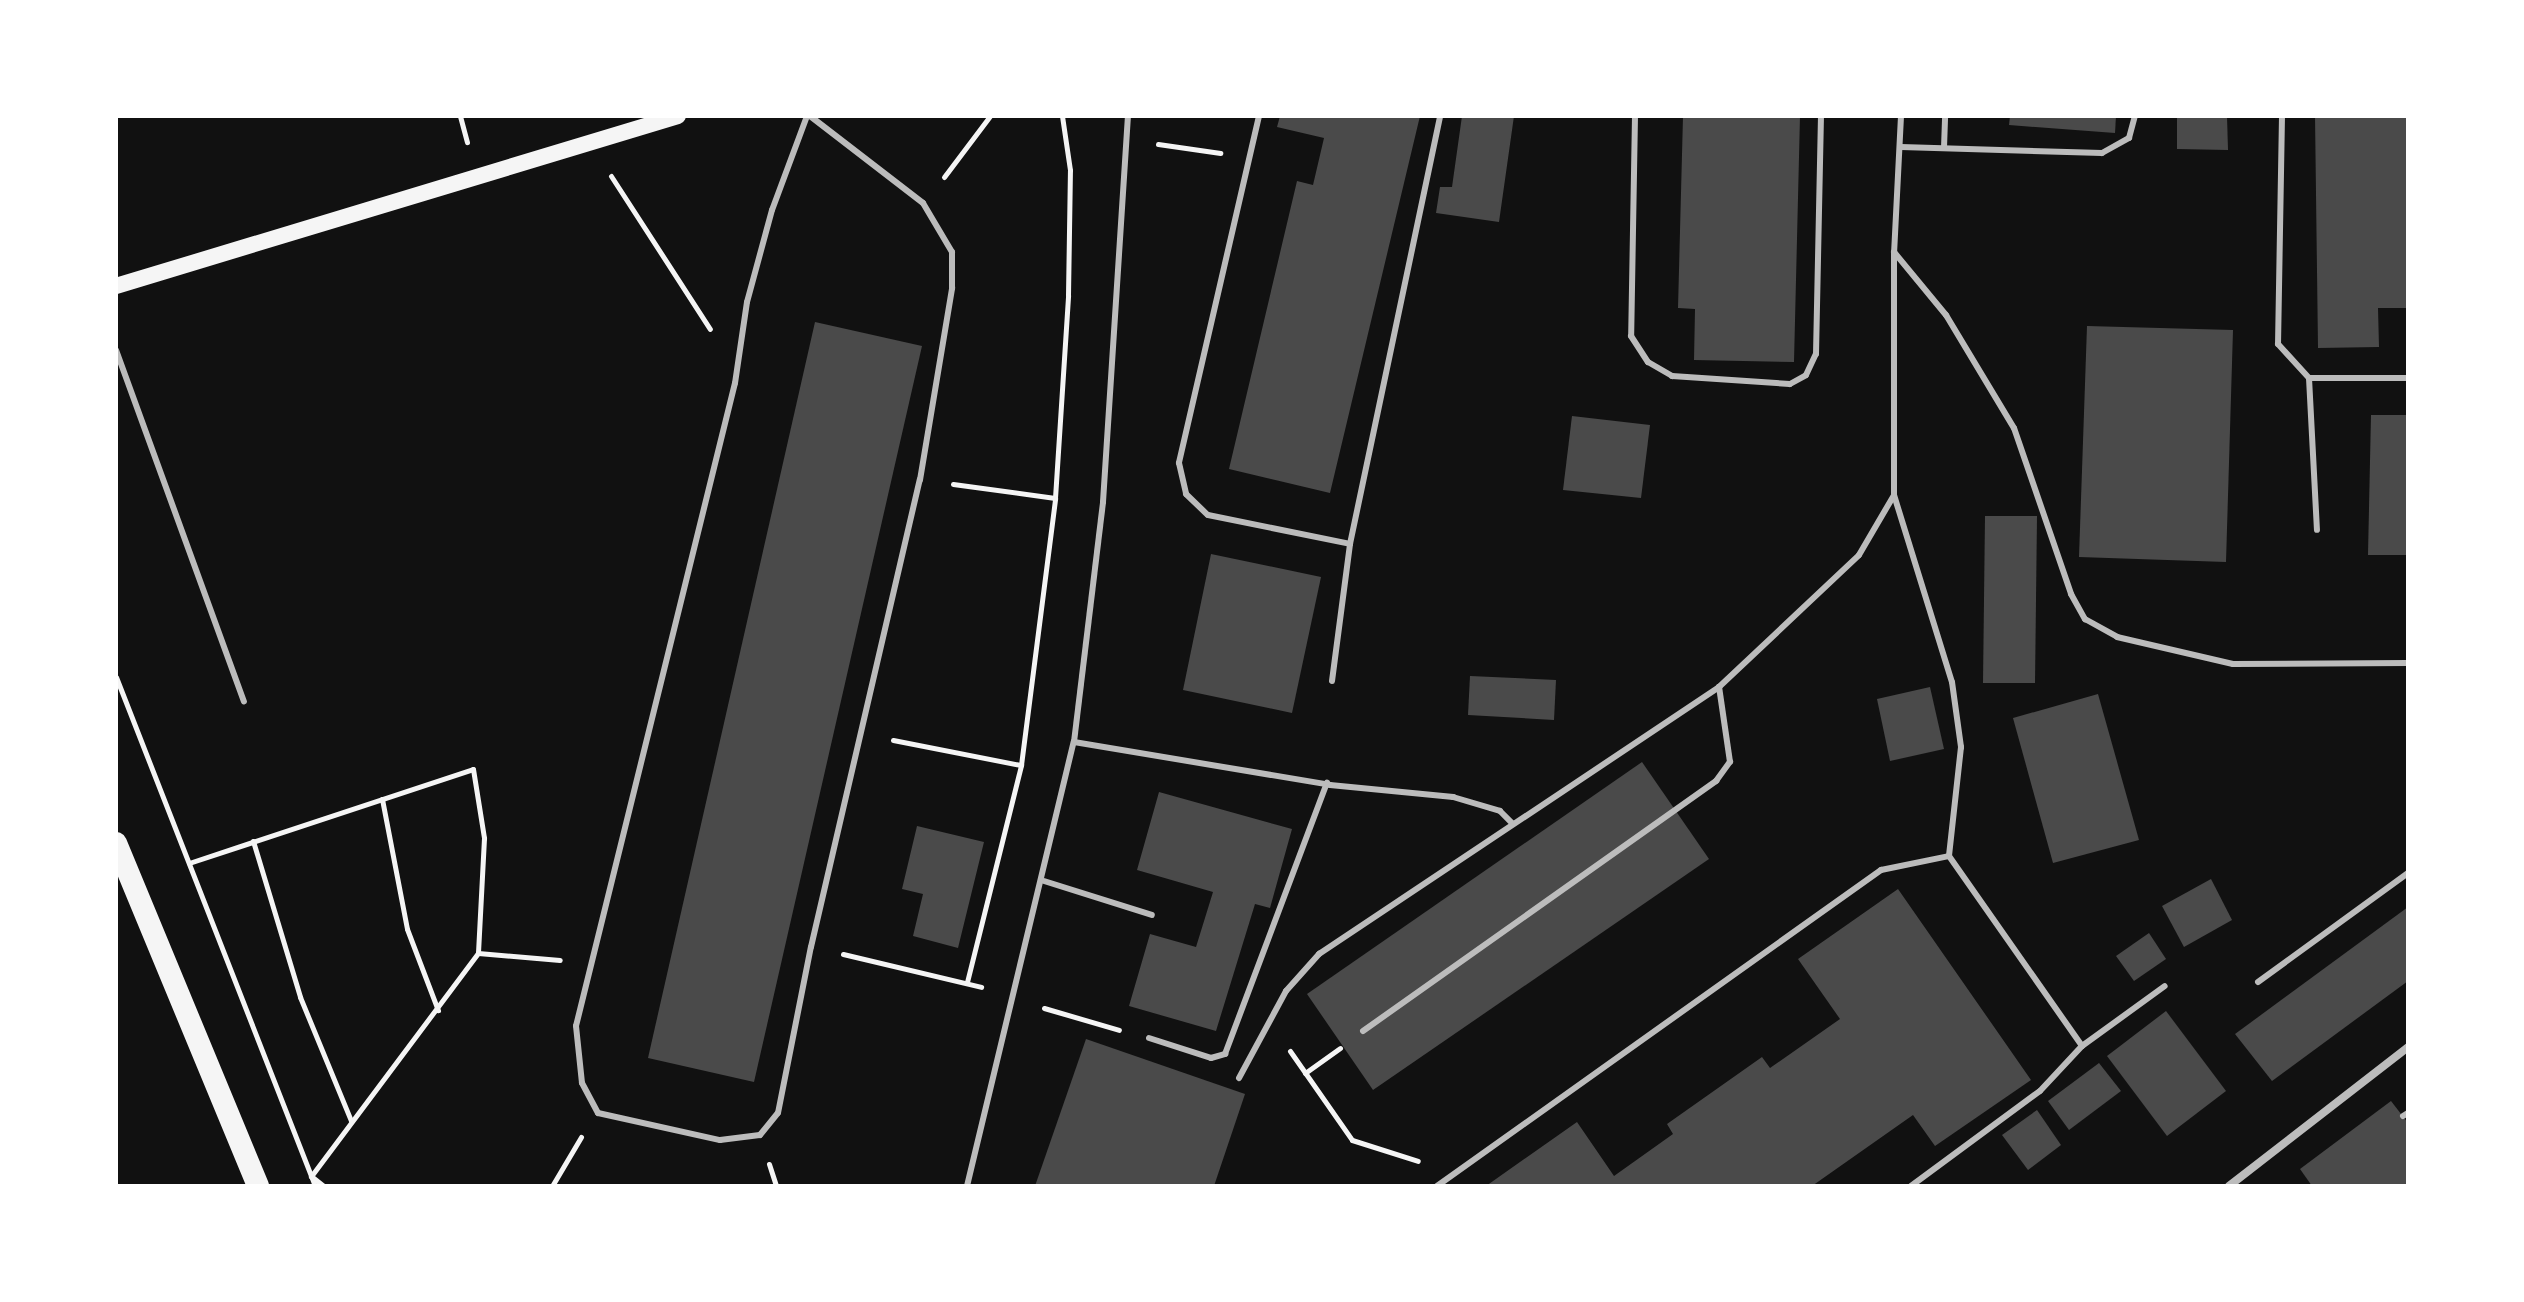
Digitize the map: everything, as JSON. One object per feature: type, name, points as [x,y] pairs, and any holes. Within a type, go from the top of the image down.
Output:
[{"type":"highway","points":[[116,843],[258,1186]]},
{"type":"main road","points":[[116,286],[678,116]]},
{"type":"street","points":[[2229,1186],[2408,1047]]},
{"type":"lane","points":[[809,116],[923,203],[952,252],[952,288],[920,480],[811,947],[778,1113],[760,1135],[720,1140],[598,1113],[582,1083],[576,1026],[735,383],[747,302],[768,225],[809,116]]},
{"type":"lane","points":[[967,1186],[1044,881],[1074,742],[1103,502],[1130,140],[1128,116]]},
{"type":"lane","points":[[1259,116],[1179,463],[1186,494],[1208,515],[1350,544]]},
{"type":"lane","points":[[1332,681],[1350,544],[1440,116]]},
{"type":"lane","points":[[1635,116],[1631,336],[1648,362],[1672,376],[1790,384],[1806,375],[1816,354],[1821,116]]},
{"type":"lane","points":[[1901,116],[1894,252],[1894,495],[1956,708],[1961,747],[1949,856],[2082,1046]]},
{"type":"lane","points":[[1944,148],[1945,116]]},
{"type":"lane","points":[[1901,147],[2102,153],[2129,138],[2135,116]]},
{"type":"lane","points":[[2282,116],[2278,344],[2309,378],[2317,530]]},
{"type":"lane","points":[[1894,252],[1946,315],[2014,428],[2071,594],[2085,619],[2117,637],[2233,664],[2408,663]]},
{"type":"lane","points":[[116,350],[244,701]]},
{"type":"lane","points":[[2309,378],[2408,378]]},
{"type":"lane","points":[[1239,1078],[1286,991],[1319,954],[1719,687],[1859,555],[1894,495]]},
{"type":"lane","points":[[1363,1031],[1716,781],[1730,762],[1719,687]]},
{"type":"lane","points":[[1074,742],[1327,782],[1453,797],[1500,811],[1512,823]]},
{"type":"lane","points":[[1149,1038],[1211,1058],[1225,1054],[1327,782]]},
{"type":"lane","points":[[1437,1186],[1881,870],[1949,856]]},
{"type":"lane","points":[[2258,982],[2408,873]]},
{"type":"lane","points":[[1044,881],[1152,915]]},
{"type":"lane","points":[[1911,1186],[2040,1091],[2082,1046],[2165,986]]},
{"type":"path","points":[[460,116],[467,142]]},
{"type":"path","points":[[923,203],[990,116]]},
{"type":"path","points":[[967,982],[1021,765],[1055,498],[1068,295],[1070,170],[1062,116]]},
{"type":"path","points":[[1130,140],[1249,158]]},
{"type":"path","points":[[591,144],[699,305],[735,383]]},
{"type":"path","points":[[920,480],[1055,498]]},
{"type":"path","points":[[116,677],[315,1186]]},
{"type":"path","points":[[861,734],[1021,765]]},
{"type":"path","points":[[189,863],[473,769],[484,838],[478,953],[438,1011],[311,1176]]},
{"type":"path","points":[[382,799],[407,929],[438,1011]]},
{"type":"path","points":[[253,841],[300,997],[351,1121]]},
{"type":"path","points":[[811,947],[967,982],[1015,998]]},
{"type":"path","points":[[478,953],[555,959]]},
{"type":"path","points":[[1071,1018],[1149,1038]]},
{"type":"path","points":[[1305,1073],[1363,1031]]},
{"type":"path","points":[[1296,1059],[1352,1140],[1453,1173]]},
{"type":"path","points":[[552,1186],[598,1113]]},
{"type":"path","points":[[311,1176],[324,1186]]},
{"type":"building","points":[[1280,116],[1420,116],[1330,493],[1229,469],[1297,181],[1313,185],[1324,138],[1277,127]]},
{"type":"building","points":[[1462,116],[1514,116],[1499,222],[1436,213],[1440,187],[1452,187]]},
{"type":"building","points":[[1683,116],[1800,116],[1794,362],[1694,360],[1695,309],[1678,308]]},
{"type":"building","points":[[2010,116],[2116,116],[2115,133],[2009,125]]},
{"type":"building","points":[[2177,116],[2227,116],[2228,150],[2177,149]]},
{"type":"building","points":[[2315,116],[2408,116],[2408,308],[2378,308],[2379,347],[2318,348]]},
{"type":"building","points":[[815,322],[922,346],[754,1082],[648,1058]]},
{"type":"building","points":[[2087,326],[2233,330],[2226,562],[2079,557]]},
{"type":"building","points":[[2371,415],[2408,415],[2408,555],[2368,555]]},
{"type":"building","points":[[1572,416],[1650,425],[1641,498],[1563,490]]},
{"type":"building","points":[[1985,516],[2037,516],[2035,683],[1983,683]]},
{"type":"building","points":[[1211,554],[1321,577],[1292,713],[1183,690]]},
{"type":"building","points":[[1470,676],[1556,680],[1554,720],[1468,715]]},
{"type":"building","points":[[1930,687],[1944,749],[1890,761],[1877,699]]},
{"type":"building","points":[[2098,694],[2139,840],[2053,863],[2013,718]]},
{"type":"building","points":[[1642,762],[1709,859],[1373,1090],[1307,994]]},
{"type":"building","points":[[1159,792],[1292,829],[1270,908],[1255,904],[1216,1031],[1129,1006],[1150,934],[1196,947],[1213,892],[1137,870]]},
{"type":"building","points":[[917,826],[984,842],[958,948],[913,936],[923,894],[902,889]]},
{"type":"building","points":[[2211,879],[2232,920],[2184,947],[2162,906]]},
{"type":"building","points":[[1898,889],[2031,1080],[1935,1146],[1913,1115],[1812,1186],[1486,1186],[1577,1122],[1614,1176],[1673,1134],[1667,1124],[1762,1057],[1770,1068],[1840,1019],[1798,959]]},
{"type":"building","points":[[2408,907],[2408,981],[2272,1081],[2235,1034]]},
{"type":"building","points":[[2149,933],[2166,959],[2134,981],[2116,956]]},
{"type":"building","points":[[2166,1011],[2226,1091],[2167,1136],[2107,1056]]},
{"type":"building","points":[[1086,1039],[1245,1094],[1214,1186],[1035,1186]]},
{"type":"building","points":[[2099,1063],[2121,1091],[2069,1130],[2048,1101]]},
{"type":"building","points":[[2391,1101],[2408,1123],[2408,1186],[2312,1186],[2300,1169]]},
{"type":"building","points":[[2037,1110],[2061,1145],[2028,1170],[2002,1135]]}]
